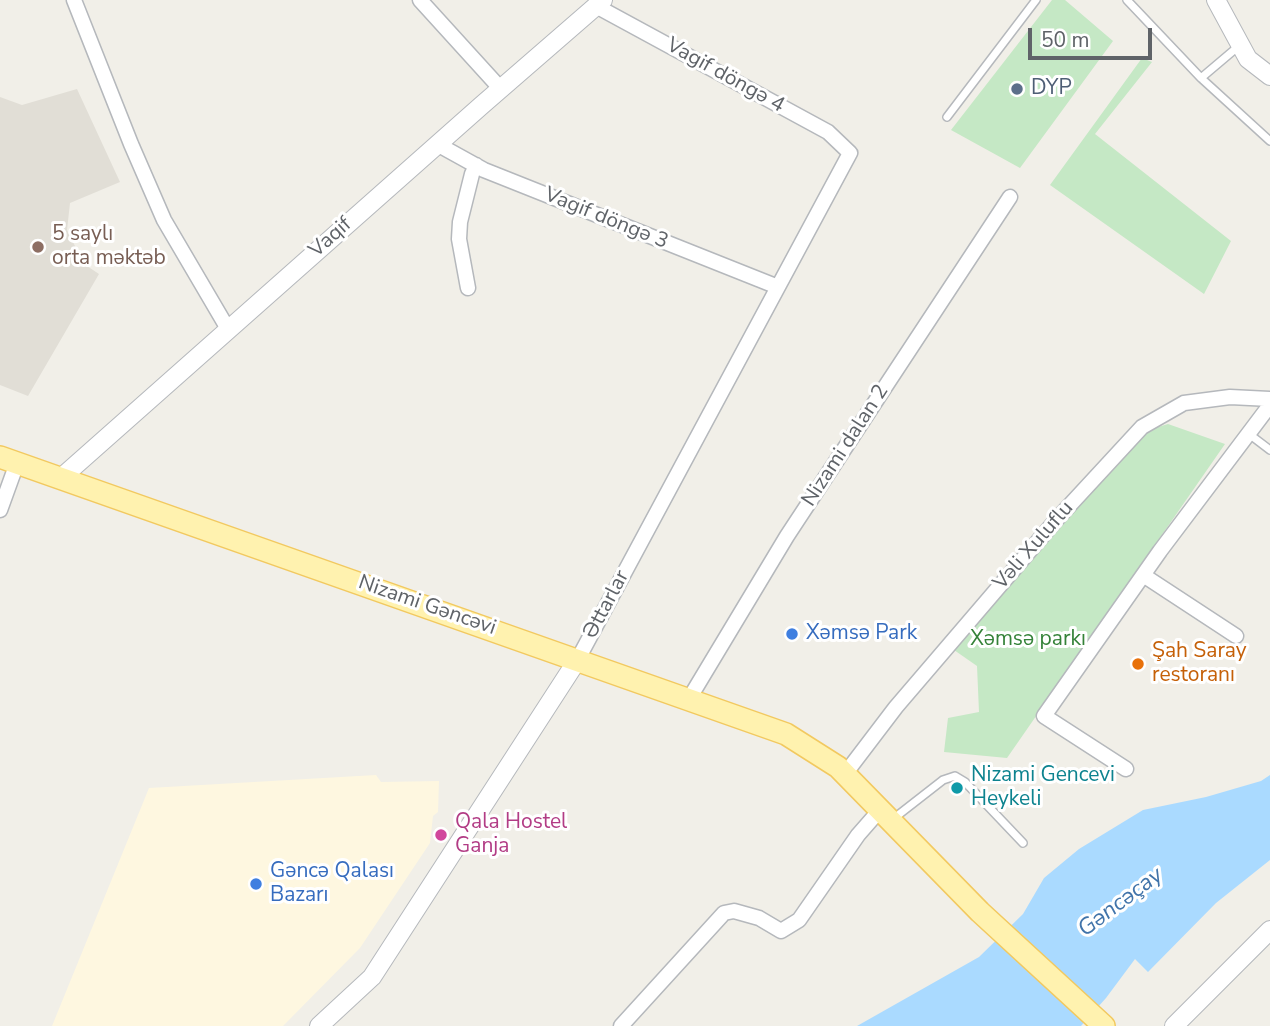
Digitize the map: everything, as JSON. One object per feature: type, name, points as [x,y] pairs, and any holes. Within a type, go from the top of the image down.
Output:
[{"type":"main road","name":"Nizami Gəncəvi","points":[[8,460],[786,734],[838,767],[884,816]]},
{"type":"main road","points":[[884,816],[980,912],[1104,1026]]},
{"type":"street","points":[[74,0],[164,220],[228,330]]},
{"type":"street","points":[[420,0],[500,88]]},
{"type":"street","points":[[1216,0],[1248,59],[1270,76]]},
{"type":"street","name":"Vaqif","points":[[61,478],[500,88],[600,3]]},
{"type":"street","name":"Vagif döngə 4","points":[[600,3],[828,132],[850,153]]},
{"type":"street","name":"Vagif döngə 3","points":[[437,144],[476,165],[778,287]]},
{"type":"street","name":"Əttarlar","points":[[319,1026],[372,976],[578,659],[850,153]]},
{"type":"street","points":[[468,288],[459,239],[460,222],[476,165]]},
{"type":"street","name":"Nizami dalan 2","points":[[689,699],[788,536],[1010,197]]},
{"type":"street","name":"Vəli Xuluflu","points":[[845,774],[896,707],[1057,519],[1142,426],[1184,403],[1230,397],[1270,399]]},
{"type":"street","points":[[1126,769],[1044,716],[1143,575],[1270,404]]},
{"type":"street","points":[[0,510],[8,460]]},
{"type":"street","points":[[1143,575],[1236,636]]},
{"type":"street","points":[[621,1026],[724,913],[734,911],[759,918],[781,931],[799,920],[858,835],[884,816]]},
{"type":"street","points":[[1174,1026],[1270,930]]},
{"type":"lane","points":[[947,117],[1036,0]]},
{"type":"lane","points":[[1127,0],[1201,78],[1270,141]]},
{"type":"lane","points":[[1201,78],[1240,44]]},
{"type":"lane","points":[[1248,434],[1270,450]]},
{"type":"lane","points":[[884,816],[943,780],[955,776],[965,782],[1023,842]]},
{"type":"shaded area","name":"5 saylı orta məktəb","points":[[77,89],[120,182],[70,203],[67,230],[84,264],[99,274],[28,396],[0,385],[0,97],[22,105]]},
{"type":"shaded area","name":"Gəncə Qalası Bazarı","points":[[376,775],[381,782],[439,781],[438,812],[433,816],[430,843],[360,948],[283,1026],[52,1026],[149,788]]},
{"type":"green space","points":[[1052,0],[1065,0],[1113,41],[1020,168],[951,130]]},
{"type":"green space","points":[[1142,58],[1152,62],[1095,134],[1231,241],[1204,294],[1050,185]]},
{"type":"green space","name":"Xəmsə parkı","points":[[1168,424],[1225,444],[1007,758],[944,752],[948,718],[979,712],[977,666],[954,650],[1145,431]]},
{"type":"water","name":"Gəncəçay","points":[[1270,775],[1270,860],[1216,903],[1148,972],[1135,959],[1081,1026],[857,1026],[979,957],[1023,914],[1044,878],[1079,849],[1143,810],[1206,797],[1261,781]]},
{"type":"place","name":"DYP","points":[[1017,89]]},
{"type":"place","name":"5 saylı orta məktəb","points":[[38,247]]},
{"type":"place","name":"Xəmsə Park","points":[[792,634]]},
{"type":"place","name":"Şah Saray restoranı","points":[[1138,664]]},
{"type":"place","name":"Nizami Gencevi Heykeli","points":[[957,788]]},
{"type":"place","name":"Qala Hostel Ganja","points":[[441,835]]},
{"type":"place","name":"Gəncə Qalası Bazarı","points":[[256,884]]}]
